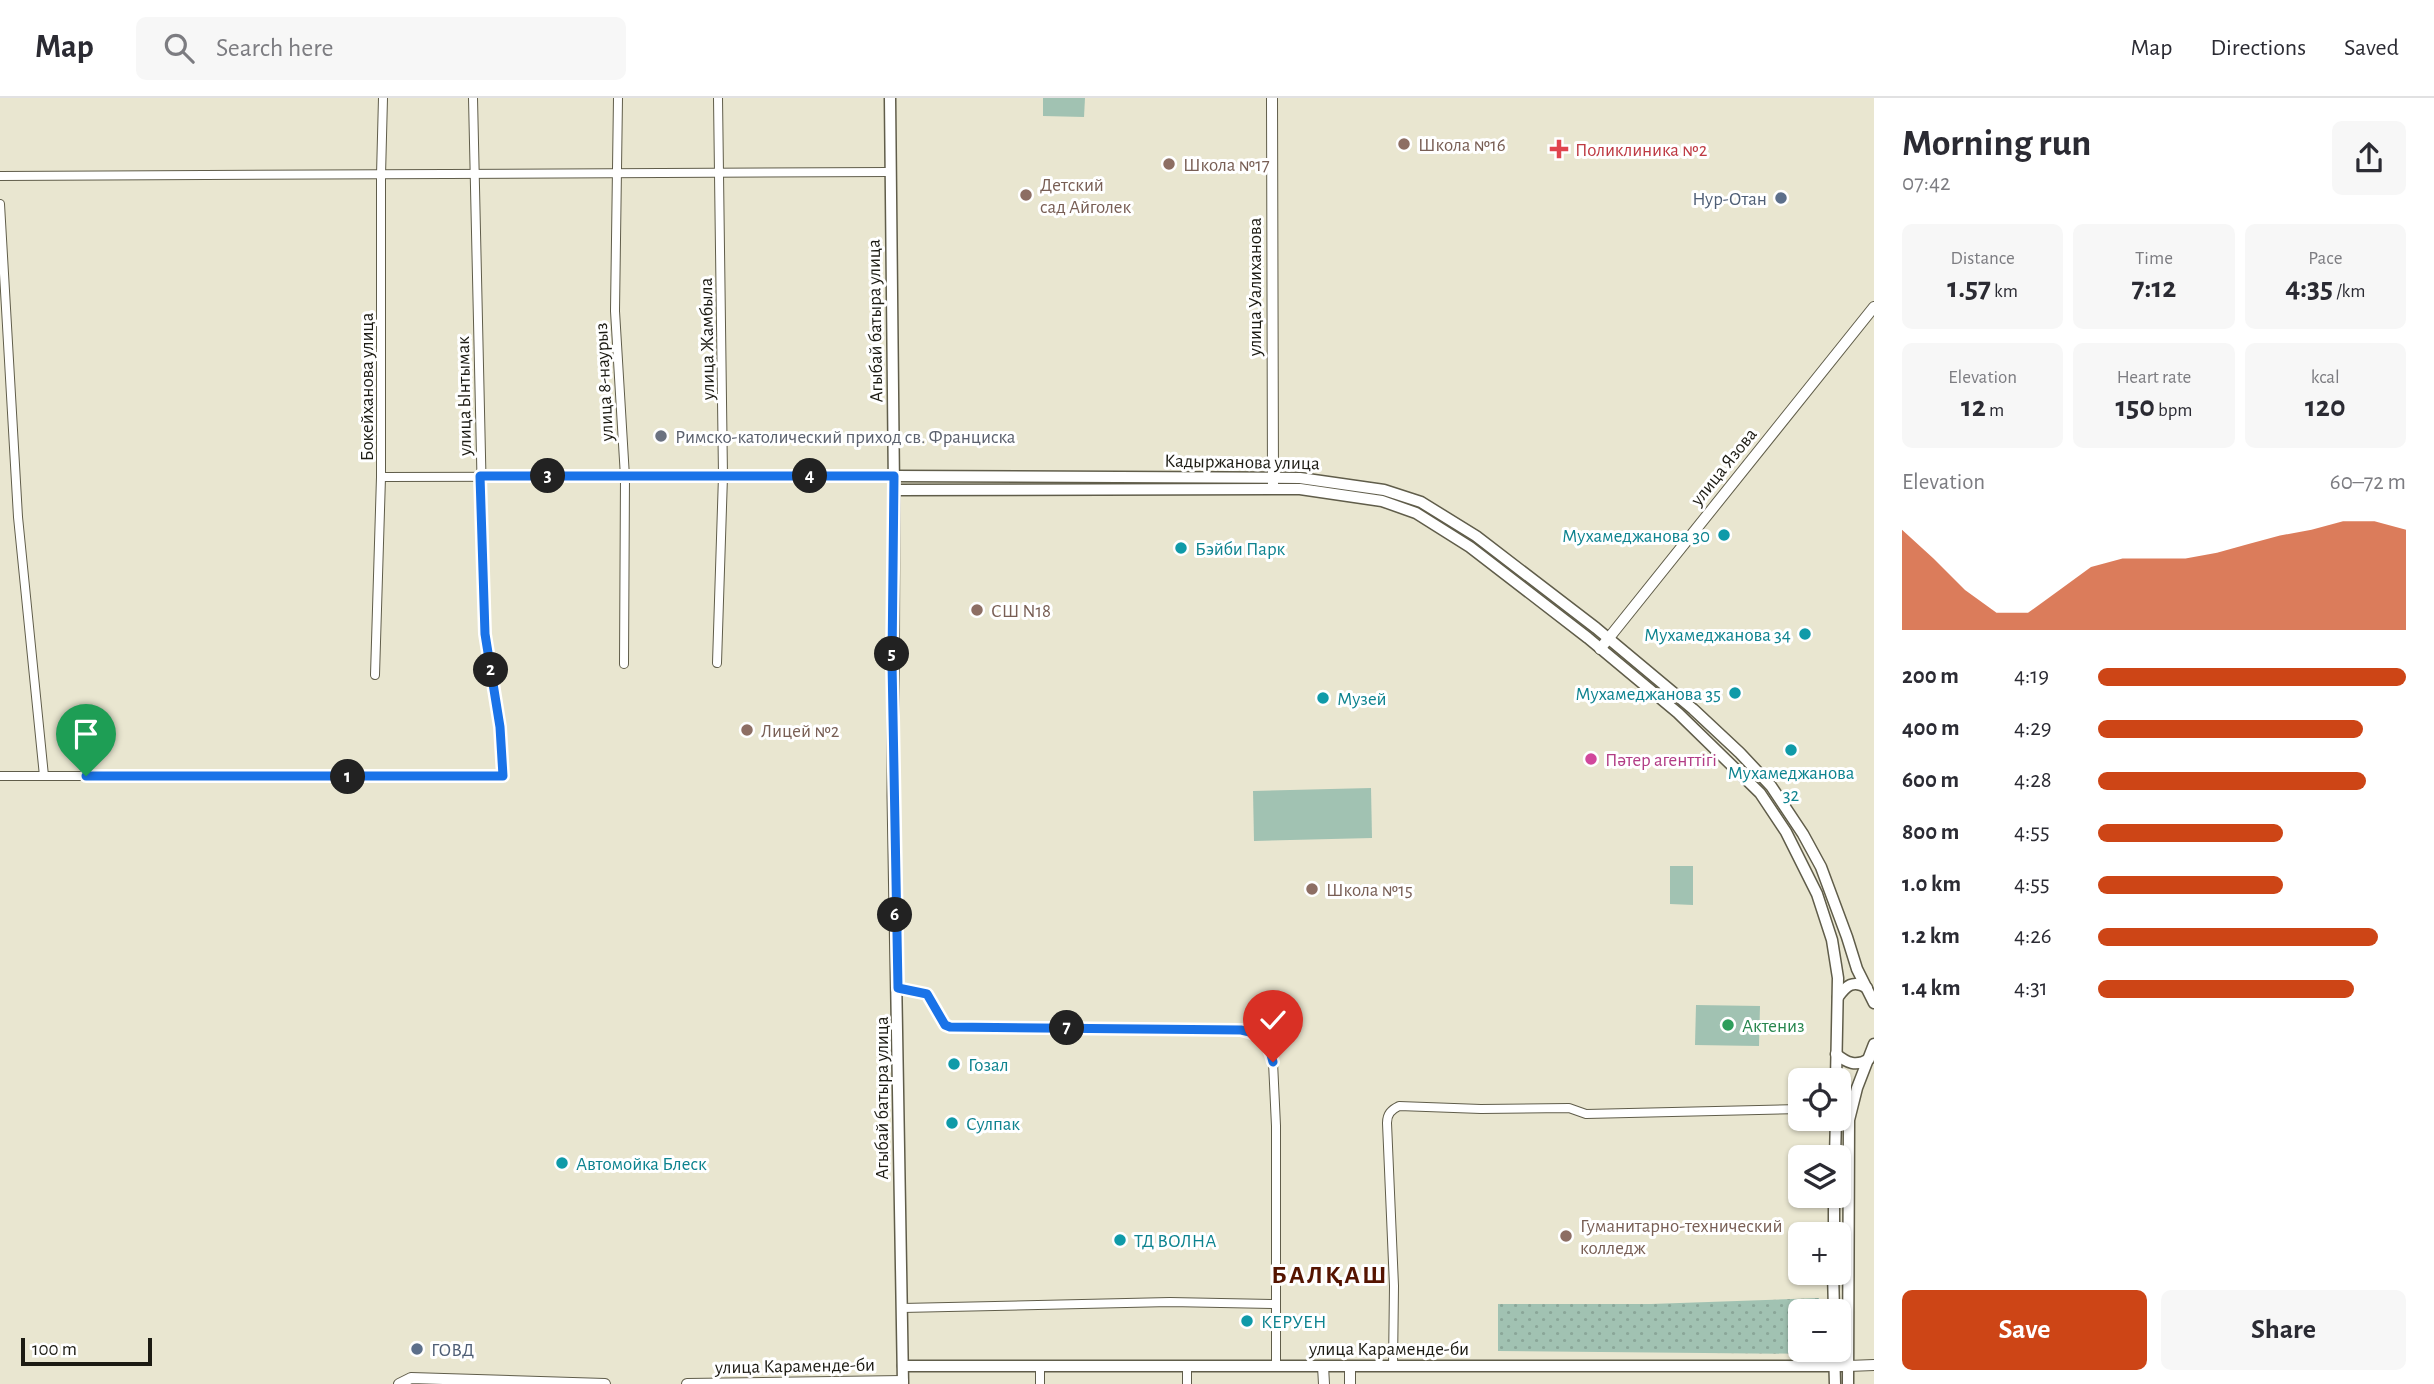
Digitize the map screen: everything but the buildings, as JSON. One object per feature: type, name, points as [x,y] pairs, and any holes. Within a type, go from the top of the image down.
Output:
[{"type":"main road","name":"Агыбай батыра улица","points":[[890,98],[894,476],[892,687],[903,1382]]},
{"type":"main road","name":"Кадыржанова улица","points":[[894,476],[1347,483],[1384,490],[1421,502],[1476,536],[1608,639],[1693,709],[1771,786],[1821,867],[1857,969],[1874,1002]]},
{"type":"main road","name":"Кадыржанова улица","points":[[894,490],[1160,490],[1273,482],[1382,501],[1416,513],[1470,547],[1600,649],[1678,713],[1760,793],[1786,832],[1817,894],[1832,940],[1838,998],[1836,1068]]},
{"type":"main road","points":[[1838,998],[1850,984],[1861,984],[1868,989]]},
{"type":"main road","points":[[1848,1384],[1849,1131],[1852,1108],[1874,1044]]},
{"type":"main road","points":[[1836,1054],[1851,1064],[1862,1063],[1872,1056]]},
{"type":"main road","points":[[1834,1362],[1835,1384]]},
{"type":"main road","name":"улица Караменде-би","points":[[903,1366],[1848,1366]]},
{"type":"street","name":"Бокейханова улица","points":[[375,675],[381,477],[383,98]]},
{"type":"street","name":"улица Ынтымак","points":[[44,776],[503,776],[500,727],[485,634],[473,98]]},
{"type":"street","name":"улица 8-наурыз","points":[[618,98],[615,311],[625,477],[624,664]]},
{"type":"street","name":"улица Жамбыла","points":[[717,663],[723,476],[719,98]]},
{"type":"street","name":"улица Уалиханова","points":[[1272,98],[1273,482]]},
{"type":"street","points":[[0,176],[890,172]]},
{"type":"street","points":[[0,204],[18,517],[44,776],[0,776]]},
{"type":"street","name":"улица Язова","points":[[1600,649],[1874,307]]},
{"type":"street","name":"Кадыржанова улица","points":[[381,477],[894,476]]},
{"type":"street","points":[[898,988],[927,994],[945,1025],[950,1027],[1241,1030],[1260,1035],[1269,1046],[1273,1062],[1276,1126],[1276,1366]]},
{"type":"street","points":[[1393,1366],[1394,1286],[1387,1123],[1387,1116],[1392,1110],[1399,1106],[1569,1108],[1586,1114],[1788,1109]]},
{"type":"street","points":[[902,1308],[1170,1303],[1275,1304]]},
{"type":"street","points":[[1040,1366],[1040,1384]]},
{"type":"street","points":[[1187,1366],[1187,1384]]},
{"type":"street","points":[[1323,1366],[1324,1384]]},
{"type":"street","points":[[1350,1366],[1350,1384]]},
{"type":"street","name":"улица Караменде-би","points":[[1848,1366],[1874,1366]]},
{"type":"street","points":[[399,1384],[411,1378],[606,1384]]},
{"type":"street","name":"улица Караменде-би","points":[[687,1384],[903,1382]]},
{"type":"green space","points":[[1043,98],[1085,98],[1084,117],[1043,116]]},
{"type":"green space","points":[[1371,788],[1372,838],[1254,841],[1253,791]]},
{"type":"green space","points":[[1670,866],[1693,866],[1693,905],[1670,904]]},
{"type":"green space","name":"Актениз","points":[[1696,1005],[1760,1006],[1759,1046],[1695,1045]]},
{"type":"green space","points":[[1788,1299],[1788,1354],[1498,1351],[1498,1304],[1651,1304]]},
{"type":"place","name":"Школа №16","points":[[1404,144]]},
{"type":"place","name":"Поликлиника №2","points":[[1559,149]]},
{"type":"place","name":"Школа №17","points":[[1169,164]]},
{"type":"place","name":"Детский сад Айголек","points":[[1026,195]]},
{"type":"place","name":"Нур-Отан","points":[[1781,198]]},
{"type":"place","name":"Римско-католический приход св. Франциска","points":[[661,436]]},
{"type":"place","name":"Мухамеджанова 30","points":[[1724,535]]},
{"type":"place","name":"Бэйби Парк","points":[[1181,548]]},
{"type":"place","name":"СШ N18","points":[[977,610]]},
{"type":"place","name":"Мухамеджанова 34","points":[[1805,634]]},
{"type":"place","name":"Мухамеджанова 35","points":[[1735,693]]},
{"type":"place","name":"Музей","points":[[1323,698]]},
{"type":"place","name":"Лицей №2","points":[[747,730]]},
{"type":"place","name":"Мухамеджанова 32","points":[[1791,750]]},
{"type":"place","name":"Пәтер агенттігі","points":[[1591,759]]},
{"type":"place","name":"Школа №15","points":[[1312,889]]},
{"type":"place","name":"Актениз","points":[[1728,1025]]},
{"type":"place","name":"Гозал","points":[[954,1064]]},
{"type":"place","name":"Сулпак","points":[[952,1123]]},
{"type":"place","name":"Автомойка Блеск","points":[[562,1163]]},
{"type":"place","name":"Гуманитарно-технический колледж","points":[[1566,1236]]},
{"type":"place","name":"ТД ВОЛНА","points":[[1120,1240]]},
{"type":"place","name":"КЕРУЕН","points":[[1247,1321]]},
{"type":"place","name":"ГОВД","points":[[417,1349]]},
{"type":"district","name":"БАЛҚАШ","points":[[1330,1274]]},
{"type":"route","points":[[86,776],[503,776],[500,727],[485,634],[480,476],[894,476],[893,796],[898,988],[927,994],[945,1025],[950,1027],[1241,1030],[1253,1032],[1267,1041],[1273,1062]]}]
